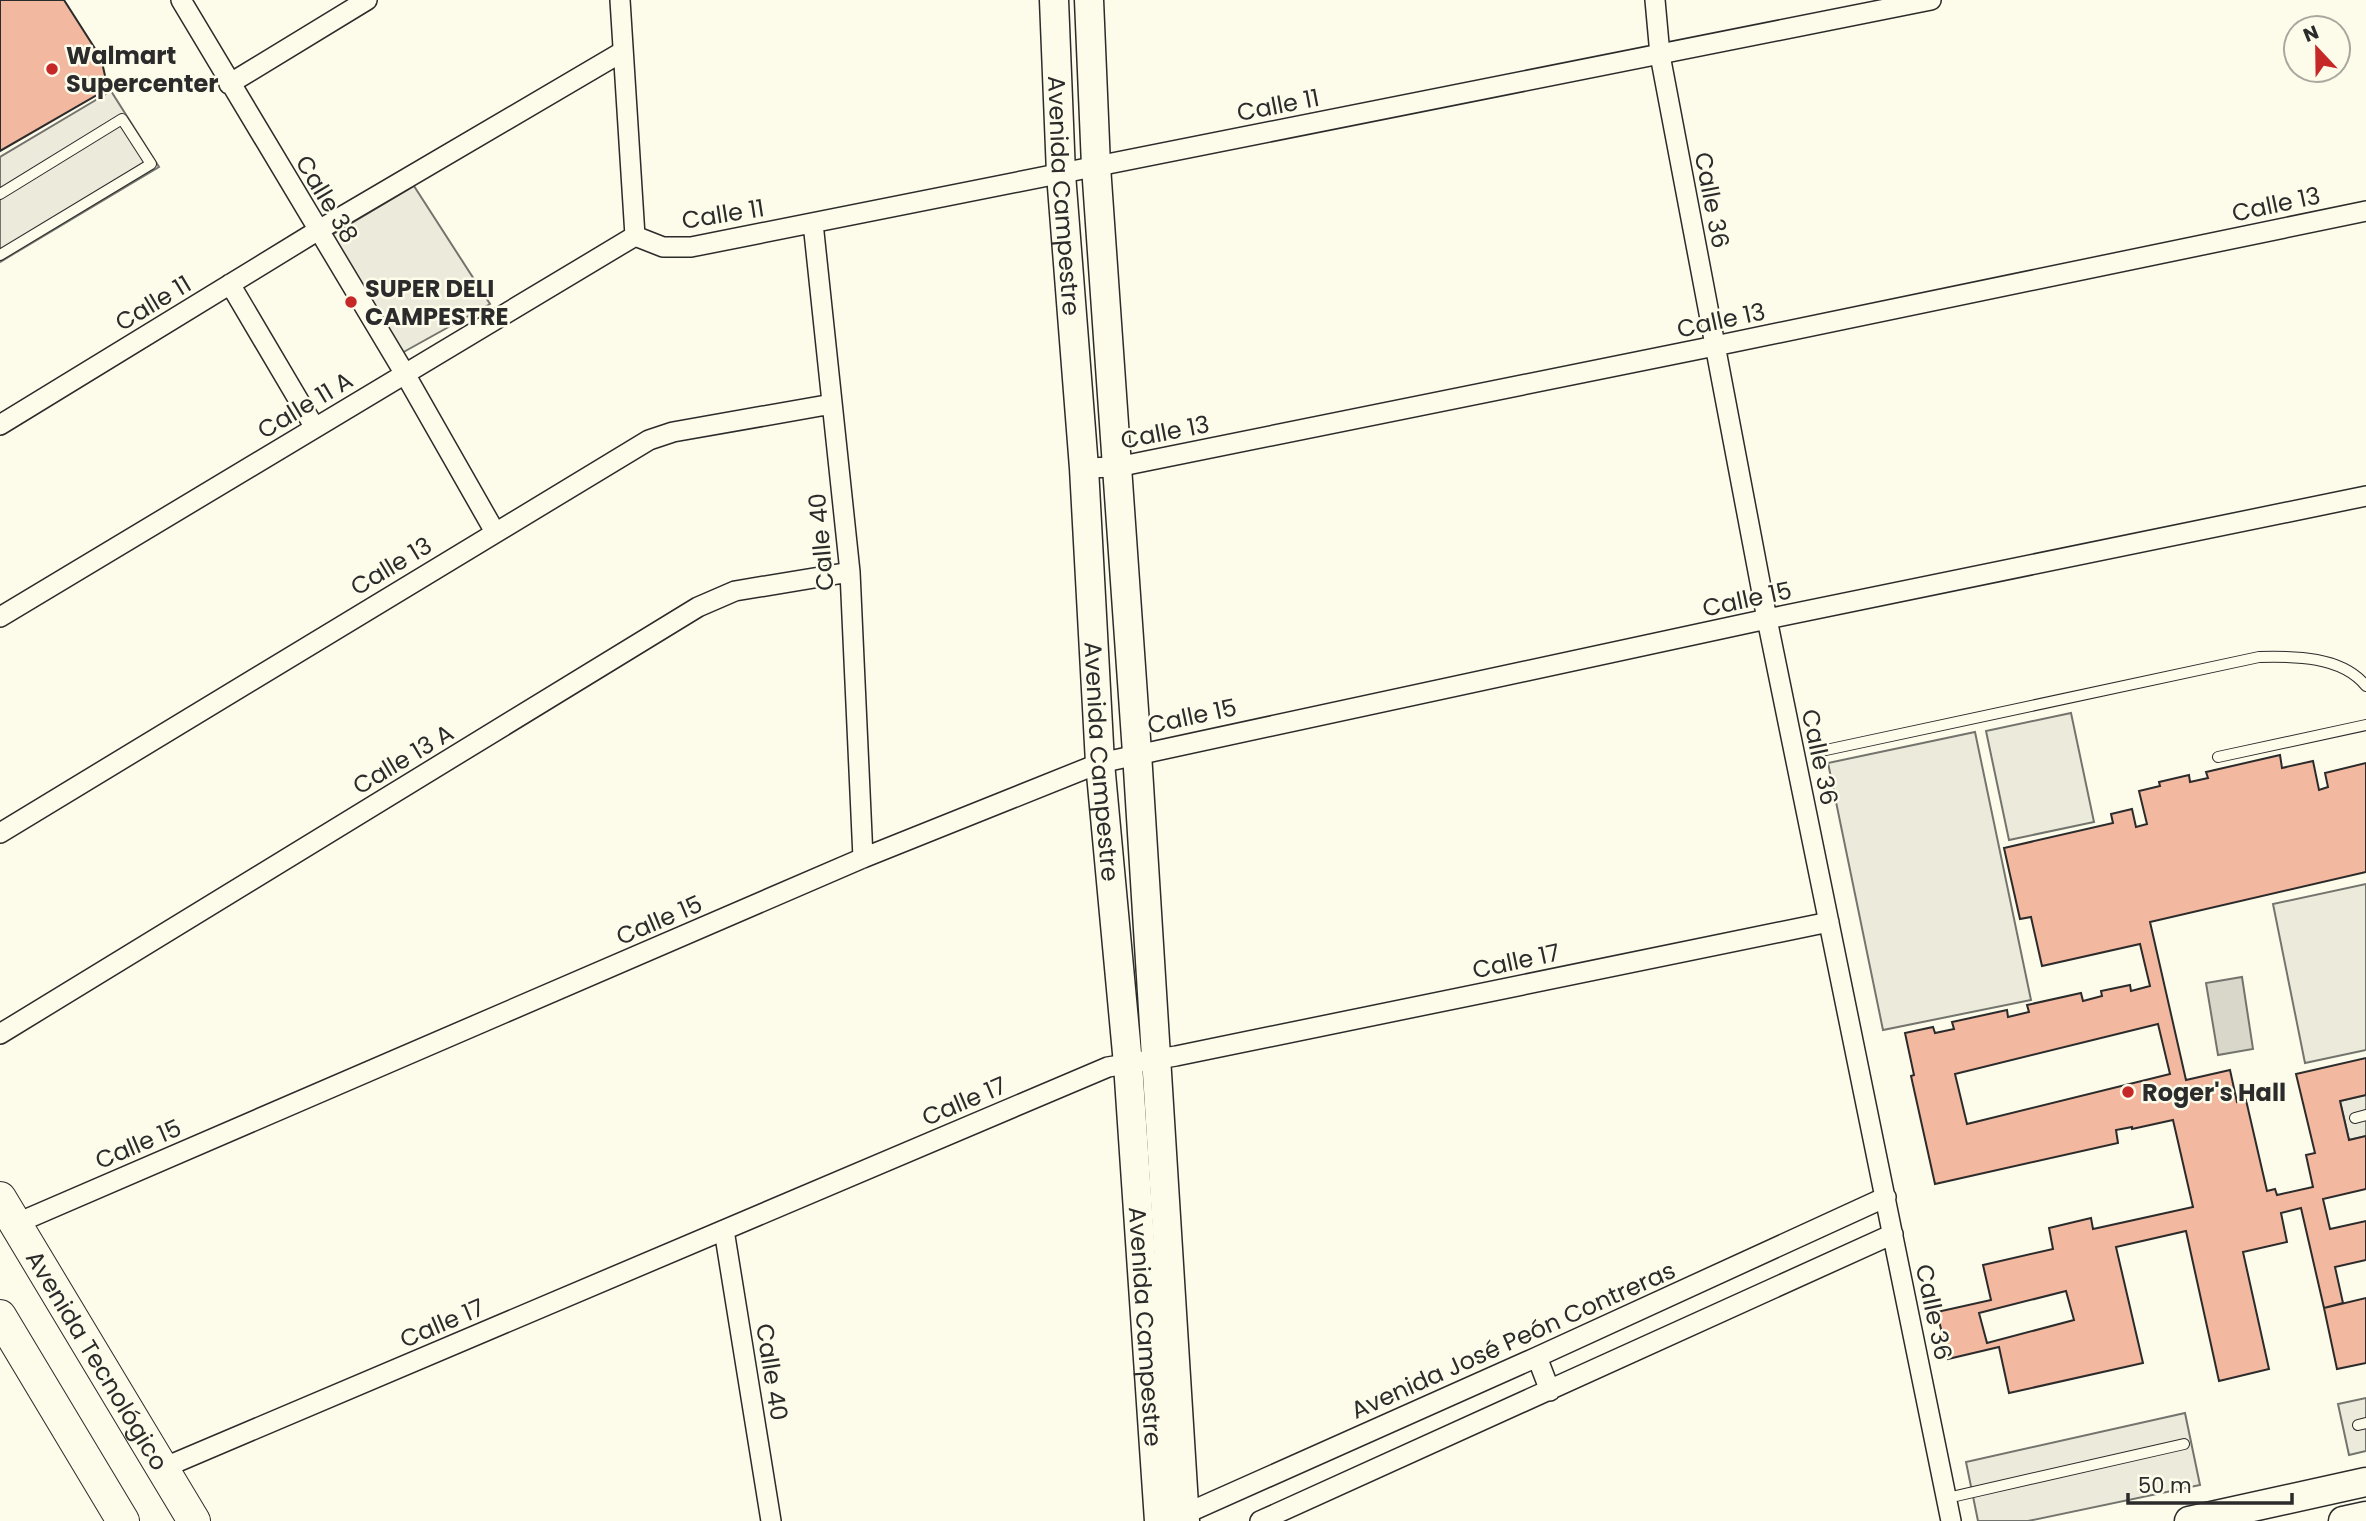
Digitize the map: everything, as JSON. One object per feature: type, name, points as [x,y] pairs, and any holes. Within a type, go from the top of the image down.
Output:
[{"type":"main road","name":"Avenida Tecnológico","points":[[8,1211],[194,1521]]},
{"type":"main road","points":[[0,1316],[123,1521]]},
{"type":"street","name":"Calle 38","points":[[181,0],[405,374],[495,532]]},
{"type":"street","points":[[229,84],[367,0]]},
{"type":"street","points":[[620,0],[635,236]]},
{"type":"street","name":"Avenida Campestre","points":[[1054,0],[1061,174],[1084,468],[1100,763],[1172,1518]]},
{"type":"street","name":"Avenida Campestre","points":[[1089,0],[1096,166],[1156,1059],[1172,1518]]},
{"type":"street","name":"Calle 36","points":[[1655,0],[1660,55],[1767,619],[1951,1521]]},
{"type":"street","name":"Calle 11","points":[[635,236],[663,247],[691,247],[1931,0]]},
{"type":"street","name":"Calle 11","points":[[0,425],[317,231],[622,52]]},
{"type":"street","name":"Calle 13","points":[[1084,468],[1117,467],[2366,211]]},
{"type":"street","name":"Calle 40","points":[[813,223],[850,572],[863,858]]},
{"type":"street","name":"Calle 11 A","points":[[0,617],[635,236]]},
{"type":"street","points":[[230,284],[315,428]]},
{"type":"street","name":"Calle 13","points":[[0,833],[649,440],[673,432],[832,404]]},
{"type":"street","name":"Calle 15","points":[[8,1211],[1100,763],[1767,619],[2366,496]]},
{"type":"street","name":"Calle 13 A","points":[[0,1034],[698,607],[735,591],[850,572]]},
{"type":"street","name":"Calle 17","points":[[163,1468],[1108,1067],[1829,922]]},
{"type":"street","name":"Avenida José Peón Contreras","points":[[1172,1518],[1537,1357],[1886,1197]]},
{"type":"street","name":"Calle 40","points":[[724,1230],[771,1521]]},
{"type":"street","points":[[1260,1521],[1893,1234]]},
{"type":"street","points":[[1537,1357],[1550,1391]]},
{"type":"street","points":[[2189,1521],[2366,1482]]},
{"type":"street","points":[[2343,1521],[2366,1516]]},
{"type":"lane","points":[[0,194],[122,119],[151,164],[0,254]]},
{"type":"lane","points":[[1826,750],[2259,657],[2314,658],[2331,664],[2366,685]]},
{"type":"lane","points":[[2218,757],[2366,725]]},
{"type":"lane","points":[[2355,1118],[2366,1115]]},
{"type":"lane","points":[[1947,1499],[1966,1492],[2184,1444]]},
{"type":"shaded area","points":[[111,91],[159,167],[0,262],[0,157]]},
{"type":"shaded area","points":[[414,186],[490,304],[400,354],[330,236]]},
{"type":"shaded area","points":[[2071,713],[2094,822],[2009,840],[1986,731]]},
{"type":"shaded area","points":[[1975,732],[2031,1000],[1883,1030],[1828,763]]},
{"type":"shaded area","points":[[2366,884],[2366,1050],[2305,1063],[2273,904]]},
{"type":"shaded area","points":[[2242,977],[2253,1049],[2218,1055],[2206,983]]},
{"type":"shaded area","points":[[2366,1095],[2366,1136],[2349,1140],[2340,1101]]},
{"type":"shaded area","points":[[2366,1398],[2366,1451],[2349,1455],[2338,1404]]},
{"type":"shaded area","points":[[2185,1413],[2200,1485],[2028,1521],[1978,1521],[1966,1462]]},
{"type":"building","name":"Walmart Supercenter","points":[[0,0],[64,0],[101,58],[106,80],[102,92],[0,151]]},
{"type":"building","points":[[2280,755],[2282,768],[2313,761],[2319,790],[2328,787],[2325,773],[2366,763],[2366,872],[2150,922],[2186,1080],[2230,1070],[2237,1102],[2246,1100],[2267,1191],[2275,1189],[2277,1195],[2313,1187],[2306,1155],[2315,1153],[2296,1074],[2366,1058],[2366,1095],[2340,1101],[2349,1140],[2366,1136],[2366,1189],[2323,1199],[2330,1229],[2366,1221],[2366,1260],[2335,1267],[2343,1303],[2324,1308],[2301,1208],[2281,1213],[2287,1242],[2243,1252],[2269,1369],[2219,1381],[2186,1231],[2116,1247],[2143,1363],[2009,1393],[1999,1347],[1948,1359],[1937,1312],[1991,1300],[1983,1265],[2053,1249],[2049,1228],[2091,1218],[2093,1229],[2193,1207],[2173,1120],[2116,1130],[2118,1143],[1935,1184],[1911,1076],[1914,1075],[1905,1033],[1933,1027],[1935,1033],[1954,1029],[1952,1022],[2007,1010],[2008,1017],[2029,1012],[2027,1005],[2081,993],[2083,1001],[2102,996],[2101,991],[2130,985],[2131,991],[2150,986],[2140,944],[2042,966],[2031,917],[2020,919],[2004,848],[2113,823],[2111,814],[2132,809],[2136,827],[2147,824],[2139,791],[2160,786],[2159,782],[2189,775],[2190,782],[2208,778],[2206,772]],"holes":[[[2158,1024],[2170,1074],[1967,1124],[1955,1074]],[[2066,1291],[2074,1320],[1987,1343],[1979,1313]]]},
{"type":"building","points":[[2366,1298],[2366,1363],[2337,1369],[2324,1308]]},
{"type":"place","name":"Walmart Supercenter","points":[[52,69]]},
{"type":"place","name":"SUPER DELI CAMPESTRE","points":[[351,302]]},
{"type":"place","name":"Roger's Hall","points":[[2128,1092]]}]
